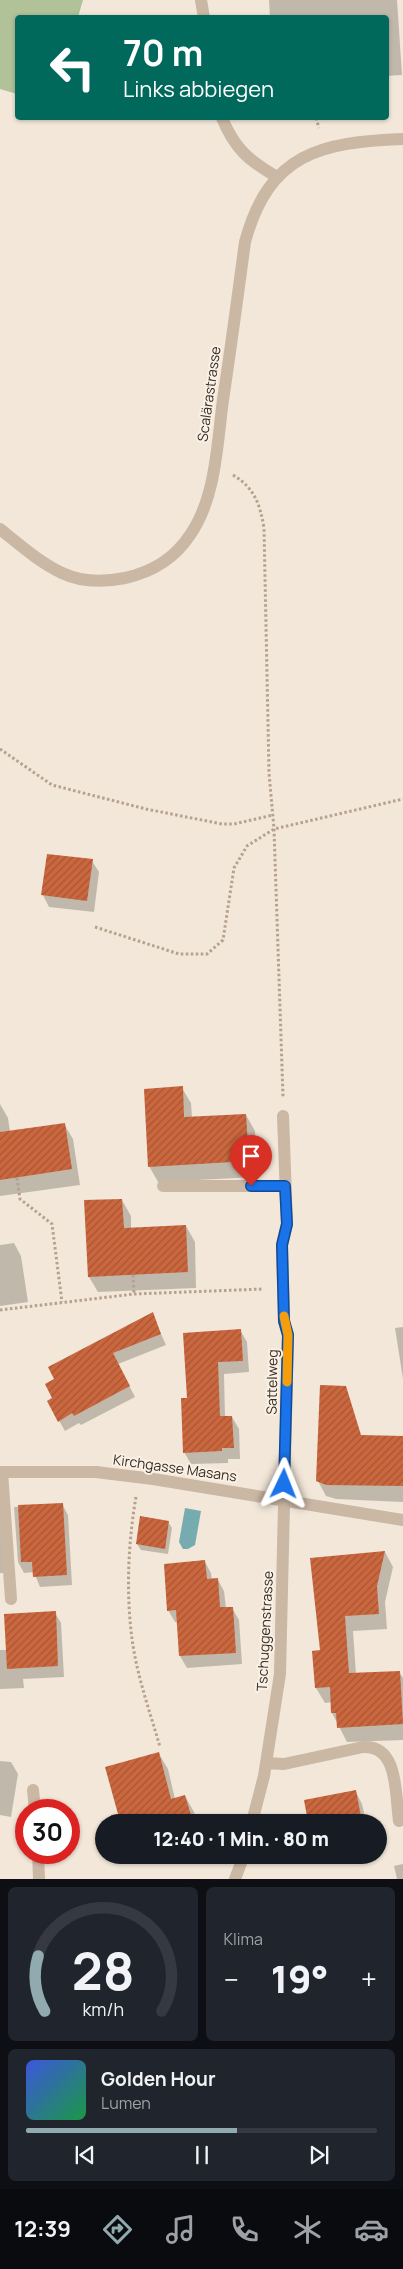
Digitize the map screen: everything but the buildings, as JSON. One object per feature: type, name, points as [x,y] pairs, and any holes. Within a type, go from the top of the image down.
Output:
[{"type":"street","points":[[201,0],[204,15]]},
{"type":"street","points":[[223,120],[236,146],[259,166],[277,177]]},
{"type":"street","name":"Scalärastrasse","points":[[0,530],[45,564],[64,574],[89,580],[114,580],[138,575],[159,566],[178,552],[192,534],[201,514],[213,471],[246,242],[257,206],[277,177],[294,164],[325,148],[357,141],[403,139]]},
{"type":"street","name":"Sattelweg","points":[[283,1116],[287,1224],[282,1245],[284,1321],[288,1335],[284,1500]]},
{"type":"street","points":[[162,1186],[285,1186]]},
{"type":"street","points":[[1,1472],[11,1599]]},
{"type":"street","name":"Kirchgasse Masans","points":[[1,1472],[96,1472],[403,1520]]},
{"type":"street","name":"Tschuggenstrasse","points":[[254,1814],[266,1763],[280,1674],[284,1500]]},
{"type":"street","points":[[266,1763],[284,1764],[362,1746],[373,1746],[379,1749],[392,1767],[399,1821]]},
{"type":"street","points":[[33,1790],[34,1799]]},
{"type":"street","points":[[38,1864],[39,1879]]},
{"type":"street","points":[[235,1879],[241,1864]]},
{"type":"path","points":[[317,120],[319,128]]},
{"type":"path","points":[[213,471],[234,476],[248,485],[260,502],[264,528],[269,773],[274,829],[283,1116]]},
{"type":"path","points":[[0,749],[52,785],[88,796],[222,824],[234,824],[273,815]]},
{"type":"path","points":[[95,926],[179,954],[208,954],[223,940],[234,868],[248,846],[274,829],[403,799]]},
{"type":"path","points":[[17,1178],[20,1199],[52,1224],[62,1302]]},
{"type":"path","points":[[133,1275],[134,1294]]},
{"type":"path","points":[[0,1310],[134,1294],[284,1288]]},
{"type":"path","points":[[137,1487],[129,1535],[130,1624],[140,1673],[160,1747]]},
{"type":"green space","points":[[0,0],[83,0],[79,15],[15,15],[15,93],[0,89]]},
{"type":"water","points":[[185,1508],[201,1511],[195,1545],[188,1549],[183,1549],[179,1542]]},
{"type":"slow traffic","points":[[284,1316],[288,1335],[287,1382]]},
{"type":"route","points":[[251,1186],[285,1186],[287,1224],[282,1245],[284,1321],[288,1335],[284,1484]]}]
